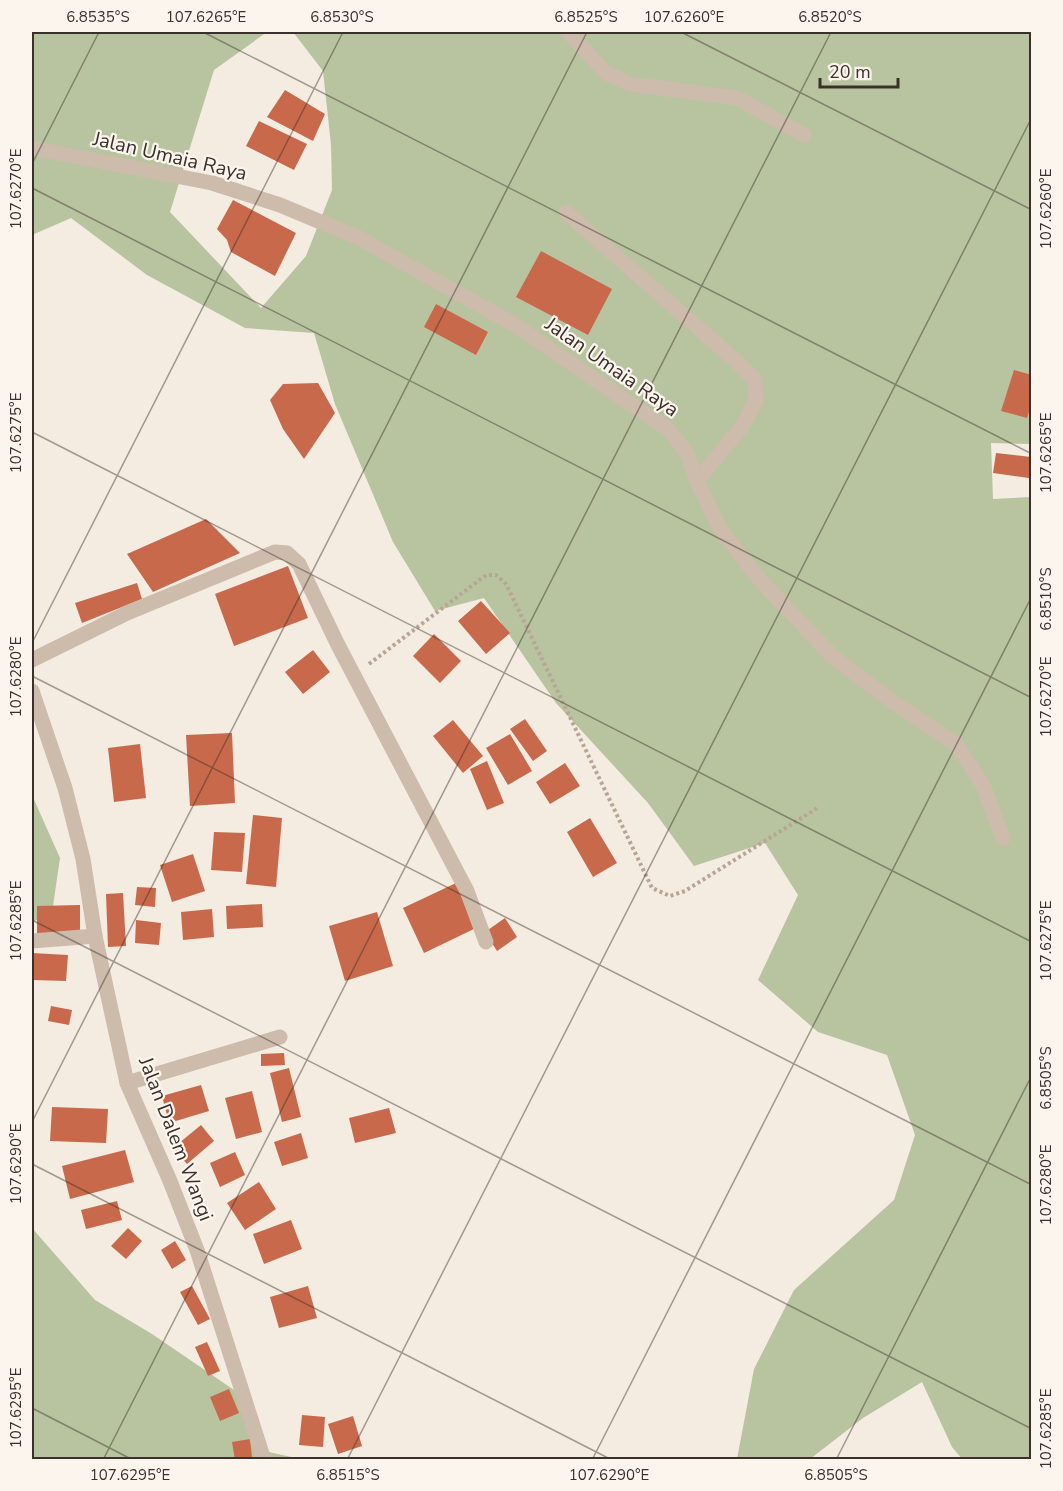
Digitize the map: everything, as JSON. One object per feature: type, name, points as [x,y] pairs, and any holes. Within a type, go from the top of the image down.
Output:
[{"type":"street","points":[[567,32],[606,73],[630,84],[737,98],[804,135]]},
{"type":"street","name":"Jalan Umaia Raya","points":[[32,148],[212,183],[280,205],[359,238],[515,325],[669,430],[687,453],[697,481],[720,529],[760,580],[834,658],[893,702],[956,744],[983,785],[1003,838]]},
{"type":"street","points":[[566,212],[727,353],[754,380],[756,400],[743,425],[697,481]]},
{"type":"street","points":[[32,660],[127,613],[275,552],[287,553],[299,564],[354,675],[467,891],[486,942]]},
{"type":"street","name":"Jalan Dalem Wangi","points":[[32,691],[65,788],[83,859],[95,936],[127,1083],[197,1250],[264,1460]]},
{"type":"street","points":[[32,940],[95,936]]},
{"type":"street","points":[[127,1083],[280,1037]]},
{"type":"path","points":[[354,675],[486,575],[496,575],[506,584],[652,888],[670,896],[685,891],[819,807]]},
{"type":"green space","points":[[32,32],[267,32],[214,70],[170,212],[261,308],[306,256],[332,190],[331,145],[323,71],[293,32],[1031,32],[1031,444],[991,443],[993,499],[1032,497],[1031,1459],[962,1459],[952,1447],[922,1382],[863,1418],[810,1459],[737,1459],[754,1369],[794,1290],[894,1200],[915,1135],[887,1055],[818,1032],[758,980],[798,895],[765,843],[694,866],[648,803],[556,703],[484,598],[435,611],[393,542],[335,404],[314,333],[245,328],[147,275],[71,218],[32,235]]},
{"type":"green space","points":[[32,795],[60,858],[52,913],[32,922]]},
{"type":"green space","points":[[32,1228],[95,1300],[152,1334],[237,1392],[269,1452],[300,1459],[32,1459]]},
{"type":"building","points":[[285,90],[325,114],[313,141],[267,117]]},
{"type":"building","points":[[259,121],[307,144],[294,170],[246,146]]},
{"type":"building","points":[[233,200],[296,233],[275,276],[231,252],[227,240],[217,229]]},
{"type":"building","points":[[541,251],[612,289],[588,335],[516,297]]},
{"type":"building","points":[[436,304],[488,332],[476,355],[424,327]]},
{"type":"building","points":[[1014,370],[1032,375],[1032,403],[1027,418],[1001,411]]},
{"type":"building","points":[[318,383],[335,413],[304,459],[283,429],[270,400],[283,384]]},
{"type":"building","points":[[996,453],[1031,457],[1029,478],[993,473]]},
{"type":"building","points":[[206,519],[240,553],[153,592],[127,554]]},
{"type":"building","points":[[288,566],[308,618],[234,646],[215,594]]},
{"type":"building","points":[[137,583],[142,599],[82,623],[75,603]]},
{"type":"building","points":[[481,601],[510,633],[486,654],[458,621]]},
{"type":"building","points":[[434,634],[461,661],[440,683],[413,656]]},
{"type":"building","points":[[313,650],[330,672],[303,694],[285,672]]},
{"type":"building","points":[[525,719],[547,751],[533,761],[510,729]]},
{"type":"building","points":[[453,720],[483,756],[463,773],[433,736]]},
{"type":"building","points":[[232,733],[235,803],[190,806],[186,735]]},
{"type":"building","points":[[510,734],[532,771],[508,785],[486,748]]},
{"type":"building","points":[[140,744],[146,798],[114,802],[108,748]]},
{"type":"building","points":[[487,761],[504,803],[487,810],[470,769]]},
{"type":"building","points":[[565,763],[580,786],[550,804],[536,782]]},
{"type":"building","points":[[253,815],[282,818],[276,887],[246,884]]},
{"type":"building","points":[[590,818],[617,863],[593,877],[567,832]]},
{"type":"building","points":[[214,832],[245,833],[242,872],[211,870]]},
{"type":"building","points":[[193,854],[205,891],[172,902],[160,865]]},
{"type":"building","points":[[456,883],[476,928],[424,953],[403,908]]},
{"type":"building","points":[[137,887],[156,888],[155,907],[135,905]]},
{"type":"building","points":[[123,893],[126,946],[108,947],[106,894]]},
{"type":"building","points":[[262,904],[263,927],[227,929],[226,906]]},
{"type":"building","points":[[80,905],[80,933],[37,934],[37,906]]},
{"type":"building","points":[[212,909],[214,937],[183,940],[181,912]]},
{"type":"building","points":[[377,912],[393,966],[345,981],[329,926]]},
{"type":"building","points":[[505,918],[517,937],[497,951],[485,932]]},
{"type":"building","points":[[136,920],[161,923],[159,945],[135,943]]},
{"type":"building","points":[[32,953],[68,955],[66,981],[32,980]]},
{"type":"building","points":[[51,1006],[72,1010],[69,1025],[48,1021]]},
{"type":"building","points":[[284,1053],[285,1065],[261,1066],[261,1054]]},
{"type":"building","points":[[289,1068],[301,1117],[282,1122],[270,1073]]},
{"type":"building","points":[[201,1085],[209,1111],[169,1123],[162,1096]]},
{"type":"building","points":[[252,1091],[262,1132],[236,1139],[225,1098]]},
{"type":"building","points":[[52,1107],[108,1109],[106,1143],[50,1141]]},
{"type":"building","points":[[389,1108],[396,1133],[355,1143],[349,1118]]},
{"type":"building","points":[[201,1125],[214,1141],[187,1164],[173,1148]]},
{"type":"building","points":[[301,1133],[308,1158],[282,1166],[274,1142]]},
{"type":"building","points":[[125,1150],[134,1182],[70,1199],[62,1166]]},
{"type":"building","points":[[235,1152],[245,1175],[220,1187],[210,1163]]},
{"type":"building","points":[[259,1182],[276,1209],[245,1230],[227,1203]]},
{"type":"building","points":[[117,1201],[122,1220],[86,1229],[81,1210]]},
{"type":"building","points":[[291,1220],[302,1249],[264,1264],[253,1234]]},
{"type":"building","points":[[128,1228],[142,1241],[126,1259],[111,1246]]},
{"type":"building","points":[[175,1241],[186,1260],[172,1269],[161,1250]]},
{"type":"building","points":[[192,1286],[210,1319],[198,1325],[180,1292]]},
{"type":"building","points":[[308,1286],[317,1318],[279,1328],[270,1297]]},
{"type":"building","points":[[207,1342],[220,1371],[208,1376],[195,1347]]},
{"type":"building","points":[[229,1389],[239,1413],[220,1421],[210,1397]]},
{"type":"building","points":[[302,1415],[325,1417],[323,1447],[299,1445]]},
{"type":"building","points":[[353,1416],[362,1446],[338,1454],[328,1424]]},
{"type":"building","points":[[250,1439],[252,1457],[235,1460],[232,1442]]}]
